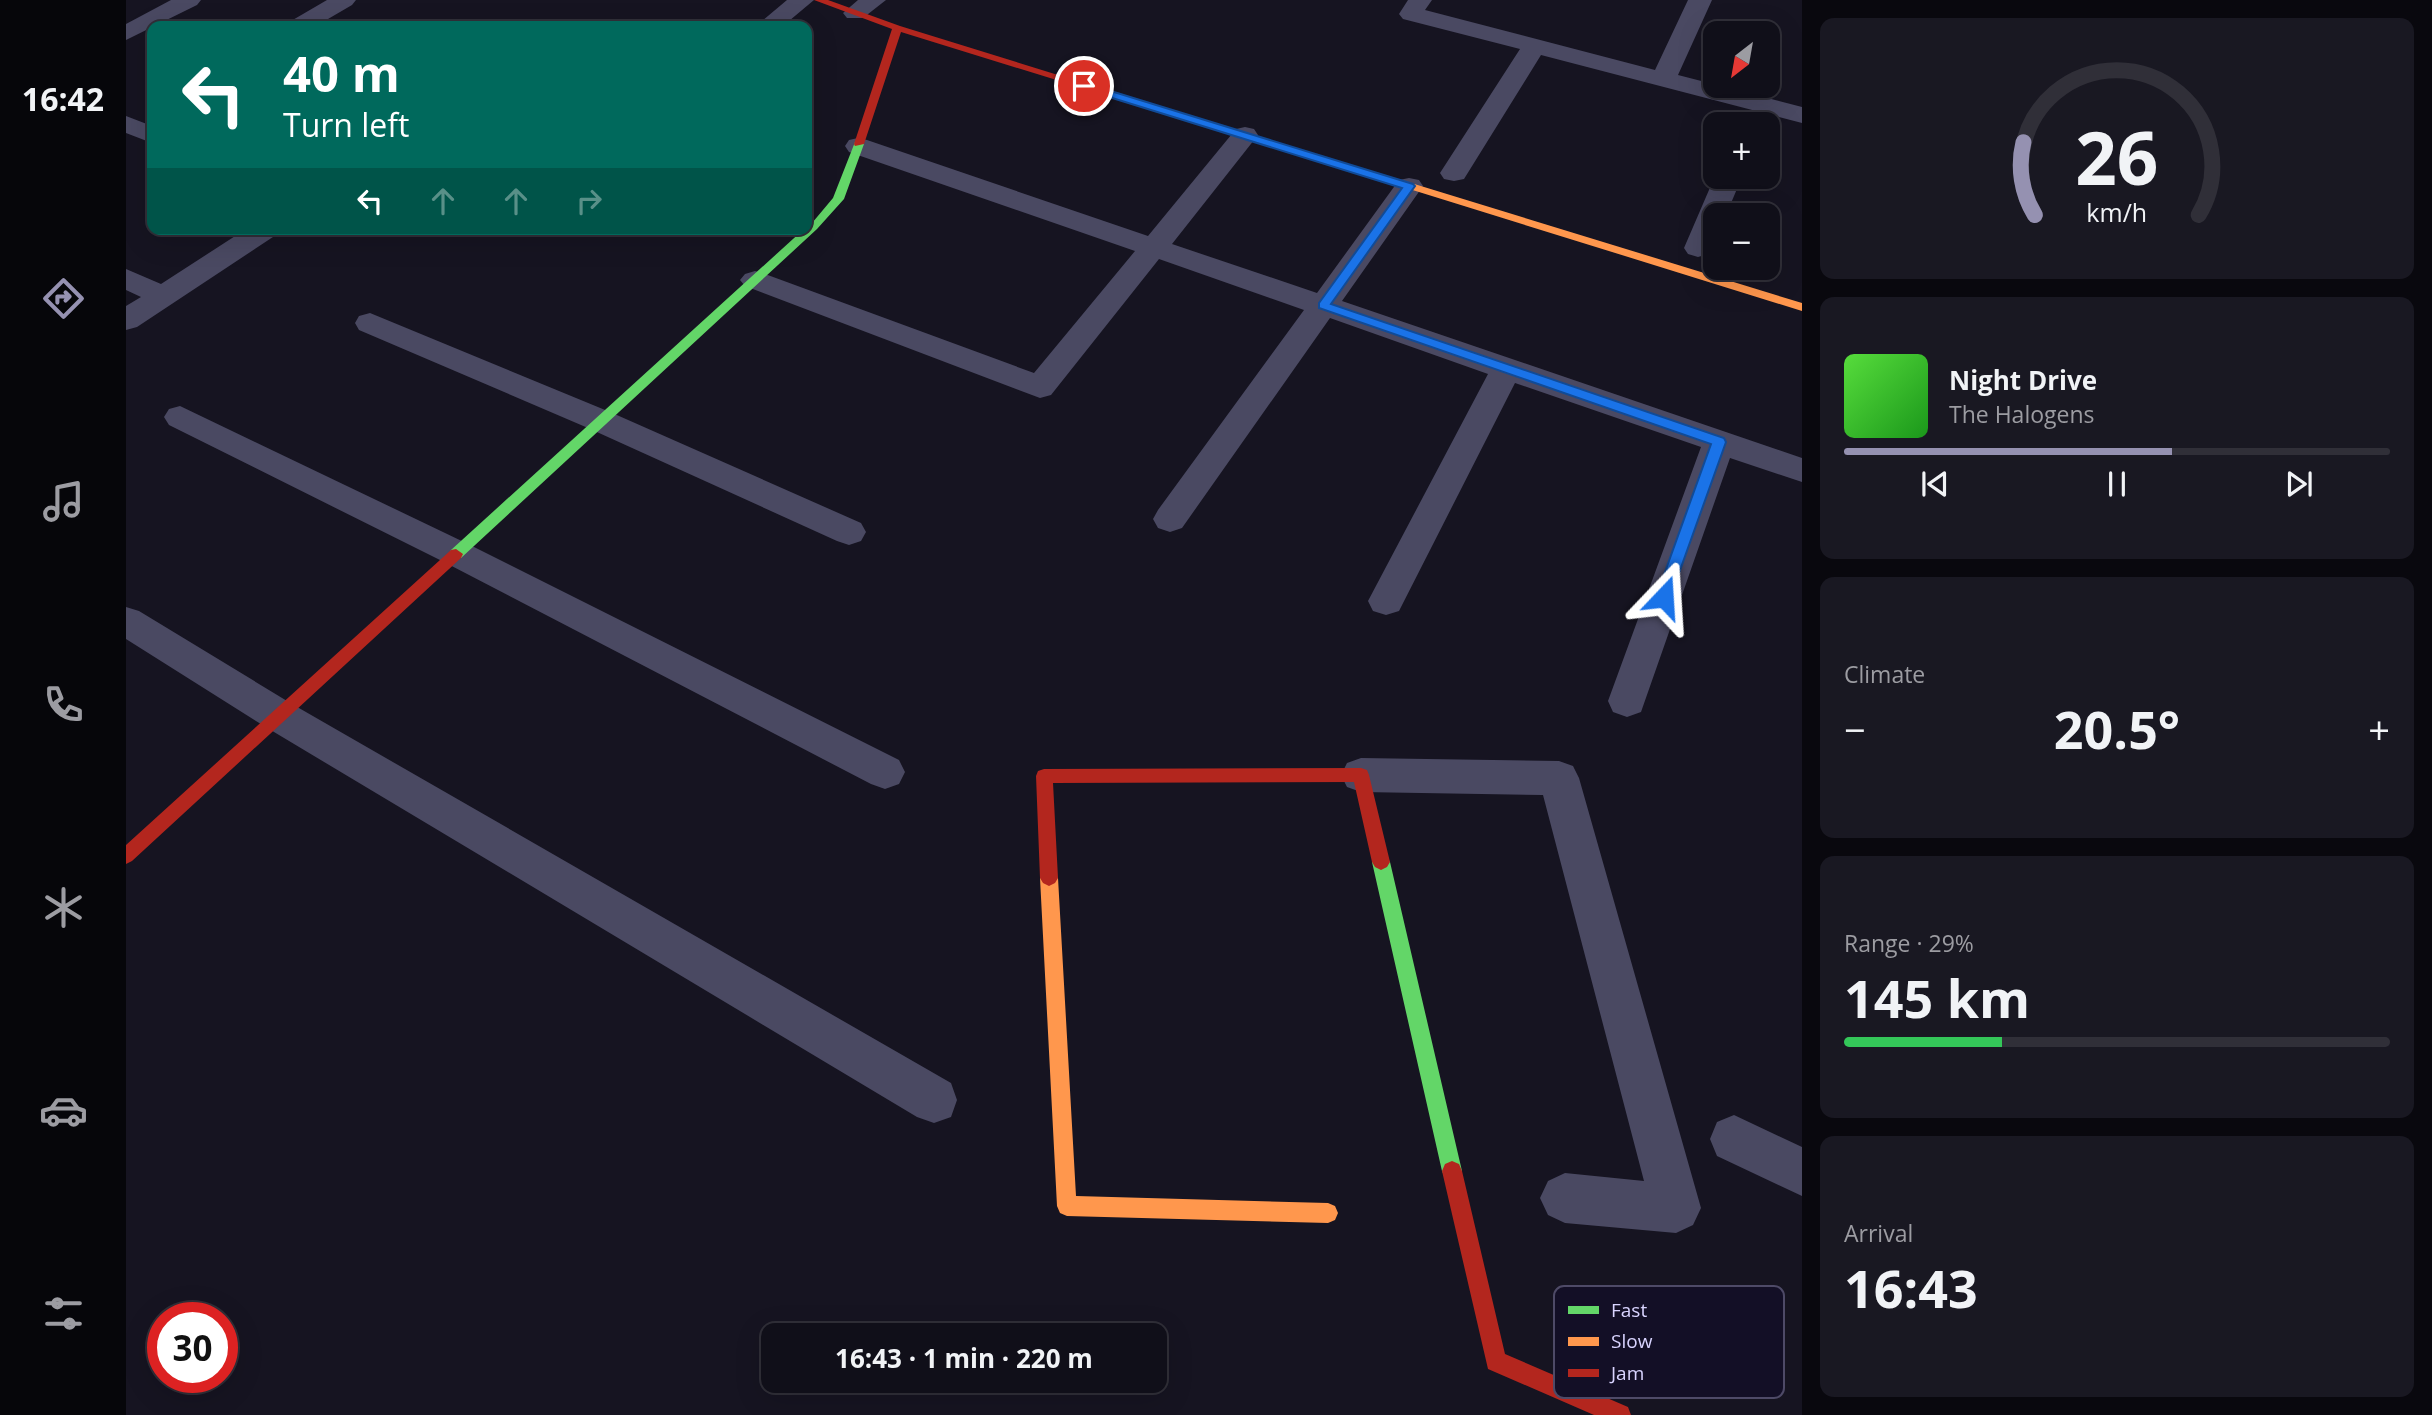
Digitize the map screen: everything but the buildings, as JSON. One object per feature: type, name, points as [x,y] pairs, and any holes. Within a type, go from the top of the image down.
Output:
[{"type":"street","points":[[149,21],[190,0]]},
{"type":"street","points":[[308,21],[344,0]]},
{"type":"street","points":[[775,21],[802,0]]},
{"type":"street","points":[[820,0],[865,6],[897,28],[1802,307]]},
{"type":"street","points":[[1420,0],[1410,14],[1663,80],[1749,112]]},
{"type":"street","points":[[1663,80],[1700,0]]},
{"type":"street","points":[[126,33],[147,22]]},
{"type":"street","points":[[812,228],[838,199],[897,28]]},
{"type":"street","points":[[1454,173],[1534,46]]},
{"type":"street","points":[[127,124],[147,114]]},
{"type":"street","points":[[1780,115],[1802,115]]},
{"type":"street","points":[[127,124],[147,133]]},
{"type":"street","points":[[755,280],[1040,387],[1244,135]]},
{"type":"street","points":[[858,146],[1802,470]]},
{"type":"street","points":[[1170,519],[1409,186]]},
{"type":"street","points":[[1698,248],[1723,189]]},
{"type":"street","points":[[126,320],[257,235]]},
{"type":"street","points":[[126,856],[804,235]]},
{"type":"street","points":[[126,278],[163,296]]},
{"type":"street","points":[[370,323],[600,420],[849,532]]},
{"type":"street","points":[[1385,601],[1506,369]]},
{"type":"street","points":[[180,417],[456,553],[885,772]]},
{"type":"street","points":[[1627,701],[1719,442]]},
{"type":"street","points":[[126,621],[278,715],[933,1100]]},
{"type":"street","points":[[1362,775],[1496,1361],[1554,1386]]},
{"type":"street","points":[[1328,1213],[1067,1206],[1044,776],[1362,775],[1559,778],[1676,1208],[1565,1198]]},
{"type":"street","points":[[1734,1139],[1802,1172]]},
{"type":"street","points":[[1581,1398],[1620,1415]]},
{"type":"traffic: fast","points":[[812,228],[838,199],[859,144]]},
{"type":"traffic: fast","points":[[456,554],[804,235]]},
{"type":"traffic: fast","points":[[1381,862],[1452,1171]]},
{"type":"traffic: slow","points":[[1394,181],[1802,307]]},
{"type":"traffic: slow","points":[[1049,878],[1067,1206],[1328,1213]]},
{"type":"traffic: jam","points":[[819,0],[897,28],[1394,181]]},
{"type":"traffic: jam","points":[[859,144],[897,28]]},
{"type":"traffic: jam","points":[[126,856],[456,554]]},
{"type":"traffic: jam","points":[[1049,878],[1044,776],[1361,775],[1381,862]]},
{"type":"traffic: jam","points":[[1452,1171],[1496,1361],[1554,1386]]},
{"type":"traffic: jam","points":[[1581,1398],[1620,1415]]},
{"type":"route","points":[[1084,86],[1409,186],[1323,306],[1719,442],[1664,597]]}]
